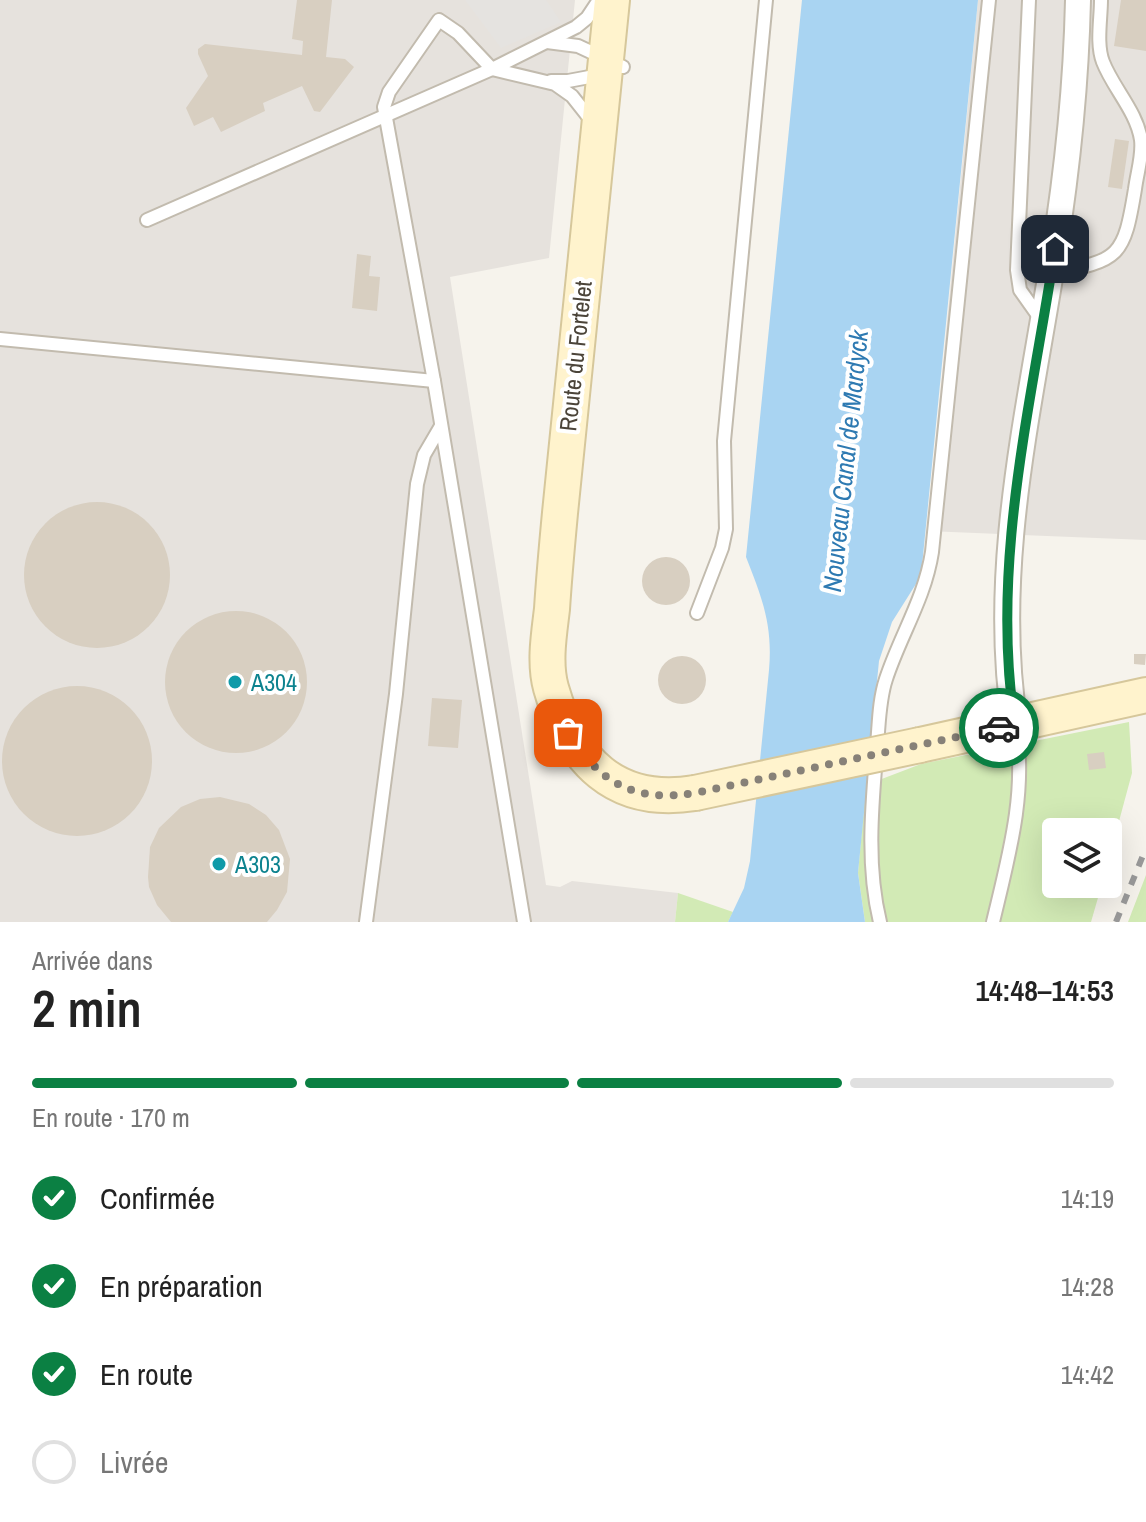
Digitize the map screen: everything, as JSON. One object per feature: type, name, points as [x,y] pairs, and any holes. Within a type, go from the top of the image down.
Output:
[{"type":"main road","name":"Route du Fortelet","points":[[559,711],[611,66],[612,0]]},
{"type":"main road","name":"Route du Fortelet","points":[[630,0],[611,66],[598,138],[549,634],[550,684],[568,733],[584,756],[620,786],[646,795],[695,793],[1146,695]]},
{"type":"street","points":[[1015,725],[1008,643],[1011,536],[1072,129],[1078,0]]},
{"type":"lane","points":[[147,220],[492,69],[582,23],[599,0]]},
{"type":"lane","points":[[697,613],[722,548],[726,529],[724,441],[766,0]]},
{"type":"lane","points":[[880,922],[872,873],[874,791],[882,698],[886,678],[930,569],[989,0]]},
{"type":"lane","points":[[1029,0],[1017,270],[1020,290],[1043,322]]},
{"type":"lane","points":[[1051,272],[1093,265],[1111,256],[1123,244],[1129,225],[1141,137],[1103,61],[1100,44],[1101,0]]},
{"type":"lane","points":[[524,922],[434,381],[384,115],[389,92],[439,20],[458,33],[492,69],[544,80],[568,81],[611,66]]},
{"type":"lane","points":[[546,42],[570,44],[611,66]]},
{"type":"lane","points":[[544,80],[572,96],[590,119],[598,138]]},
{"type":"lane","points":[[0,339],[434,381]]},
{"type":"lane","points":[[366,922],[396,694],[417,484],[424,455],[441,426]]},
{"type":"lane","points":[[993,922],[1008,855],[1021,772],[1015,725]]},
{"type":"shaded area","points":[[0,0],[575,0],[549,258],[450,277],[546,885],[560,887],[572,881],[678,893],[675,922],[0,922]]},
{"type":"shaded area","points":[[465,0],[546,0],[561,22],[501,48]]},
{"type":"shaded area","points":[[978,0],[1146,0],[1146,540],[927,531]]},
{"type":"green space","points":[[1129,722],[1132,773],[1120,818],[1042,818],[1042,898],[1098,898],[1091,922],[865,922],[858,873],[866,785],[921,764]]},
{"type":"green space","points":[[1146,875],[1146,922],[1128,922]]},
{"type":"green space","points":[[678,893],[733,912],[728,922],[675,922]]},
{"type":"water","name":"Nouveau Canal de Mardyck","points":[[802,0],[978,0],[921,576],[892,622],[879,661],[858,873],[865,922],[728,922],[744,888],[750,861],[769,670],[765,612],[746,557]]},
{"type":"building","points":[[297,0],[332,0],[326,57],[345,59],[354,67],[320,112],[314,111],[302,86],[263,103],[265,111],[221,132],[213,117],[194,126],[186,108],[208,76],[198,49],[205,44],[302,55],[303,41],[292,39]]},
{"type":"building","points":[[1121,0],[1146,0],[1146,51],[1114,46]]},
{"type":"building","points":[[1115,139],[1129,141],[1122,189],[1108,187]]},
{"type":"building","points":[[357,254],[371,256],[369,276],[380,277],[377,311],[352,308]]},
{"type":"building","points":[[97,502],[125,507],[149,523],[165,547],[170,575],[165,603],[149,627],[125,643],[97,648],[69,643],[45,627],[29,603],[24,575],[29,547],[45,523],[69,507]]},
{"type":"building","points":[[666,557],[683,564],[690,581],[683,598],[666,605],[649,598],[642,581],[649,564]]},
{"type":"building","name":"A304","points":[[236,611],[263,616],[286,632],[302,655],[307,682],[302,709],[286,732],[263,748],[236,753],[209,748],[186,732],[170,709],[165,682],[170,655],[186,632],[209,616]]},
{"type":"building","points":[[1134,654],[1146,654],[1145,665],[1134,664]]},
{"type":"building","points":[[682,656],[699,663],[706,680],[699,697],[682,704],[665,697],[658,680],[665,663]]},
{"type":"building","points":[[77,686],[106,692],[130,708],[146,732],[152,761],[146,790],[130,814],[106,830],[77,836],[48,830],[24,814],[8,790],[2,761],[8,732],[24,708],[48,692]]},
{"type":"building","points":[[432,698],[462,700],[458,748],[428,746]]},
{"type":"building","points":[[1104,752],[1106,768],[1089,770],[1087,754]]},
{"type":"building","name":"A303","points":[[220,797],[249,804],[266,815],[279,830],[290,859],[287,892],[267,922],[171,922],[157,905],[149,887],[150,847],[159,828],[181,807],[200,799]]},
{"type":"railway","points":[[1116,922],[1146,848]]},
{"type":"way so far","points":[[568,733],[584,756],[606,777],[632,791],[660,796],[695,793],[999,728]]},
{"type":"place","name":"A304","points":[[235,682]]},
{"type":"place","name":"A303","points":[[219,864]]},
{"type":"route","points":[[999,728],[1015,725],[1008,643],[1012,519],[1055,249]]}]
